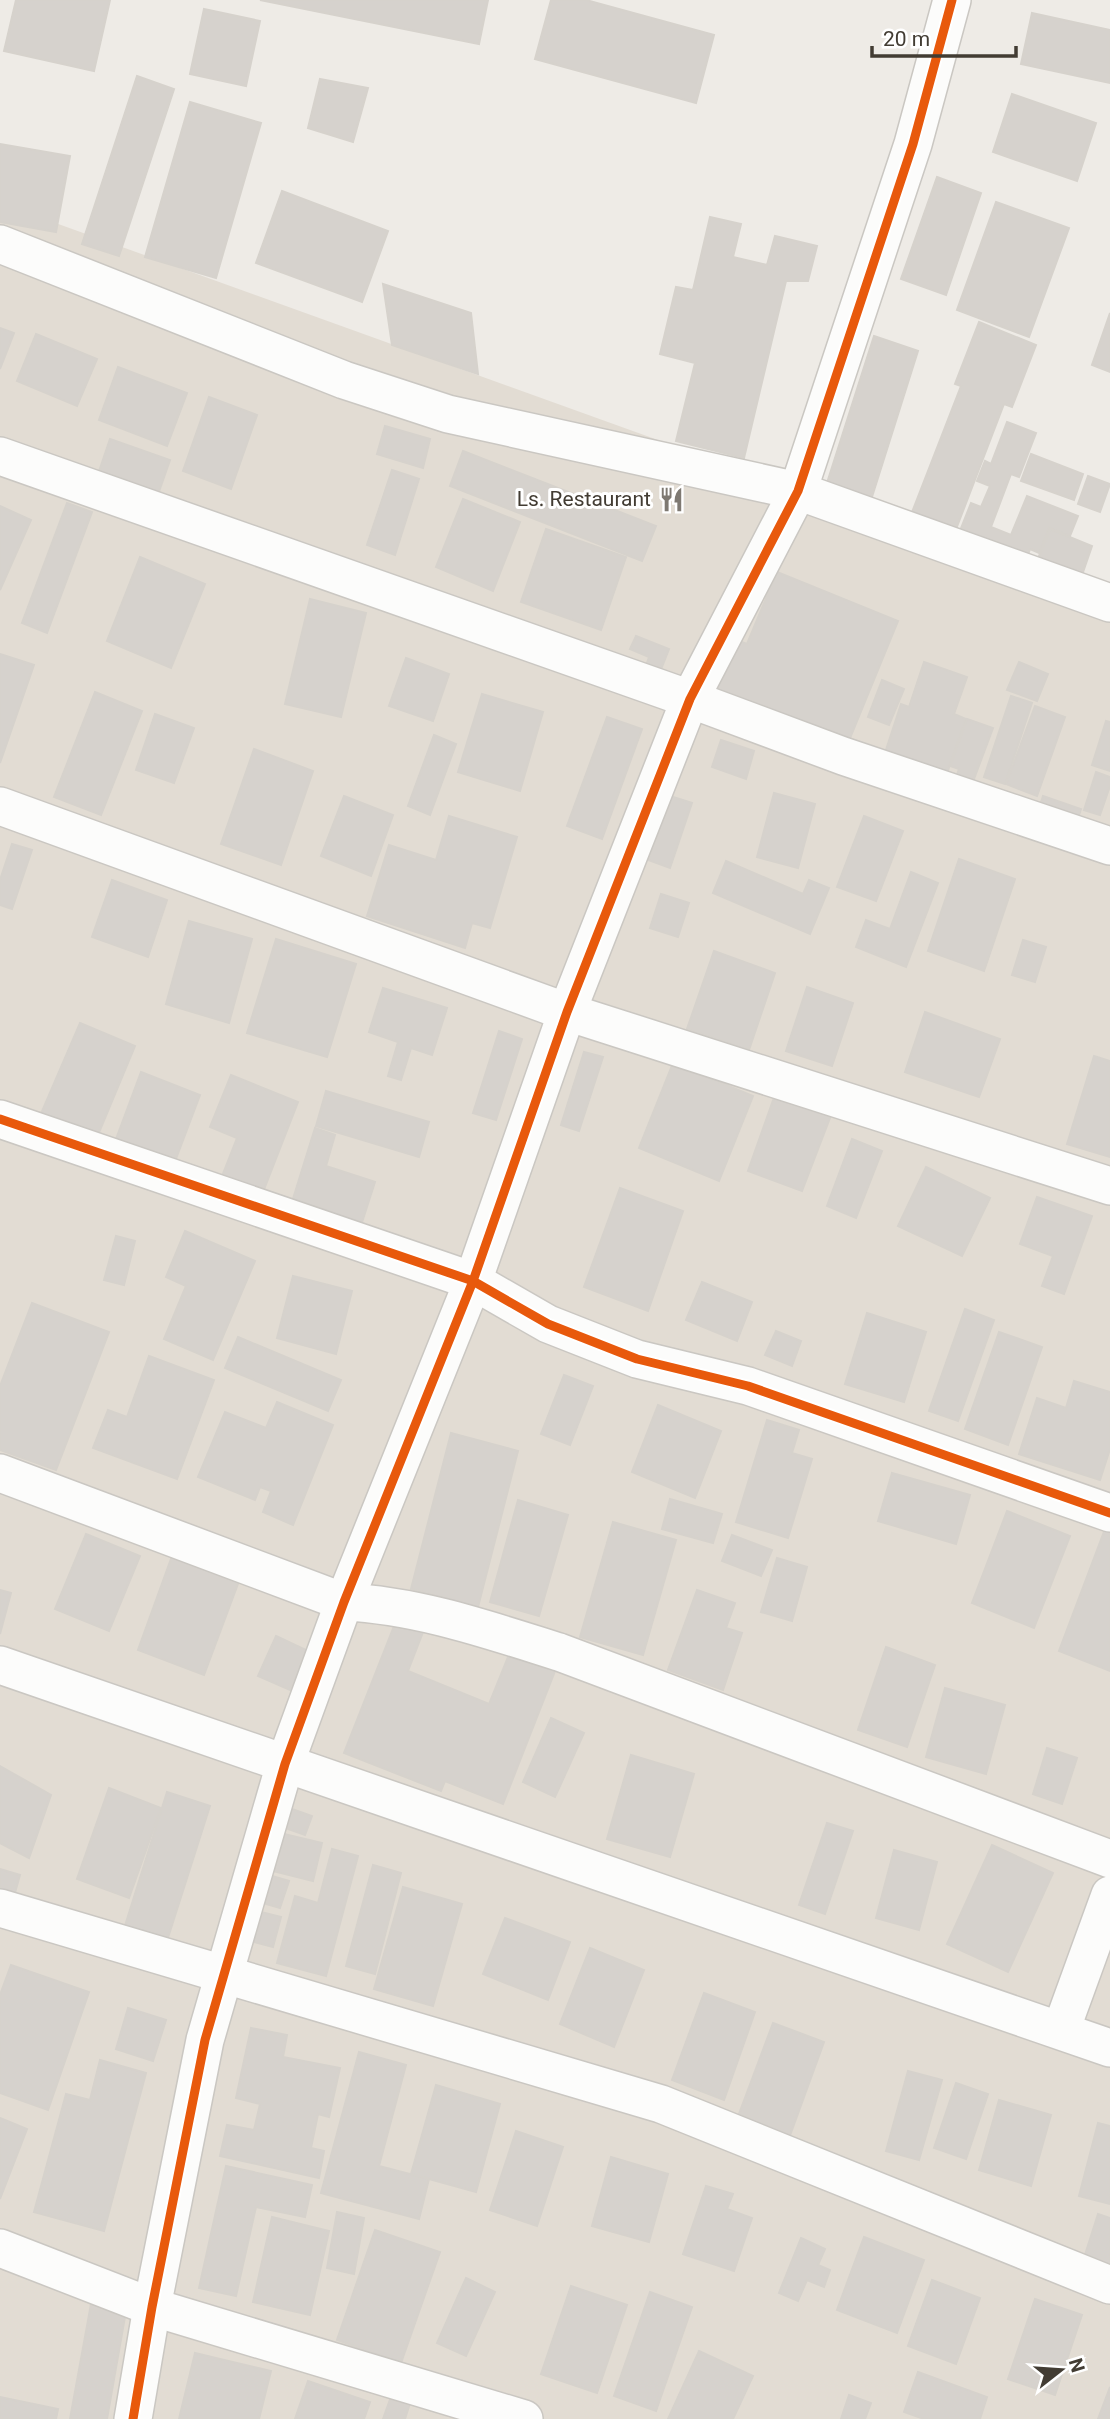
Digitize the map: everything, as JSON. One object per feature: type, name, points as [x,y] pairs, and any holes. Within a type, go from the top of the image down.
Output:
[{"type":"street","points":[[133,2419],[152,2307],[205,2040],[285,1763],[344,1602],[473,1281],[567,1012],[690,699],[797,491],[913,144],[952,0]]},
{"type":"street","points":[[0,244],[344,380],[448,414],[797,491],[1110,603]]},
{"type":"street","points":[[0,456],[690,699],[843,756],[1110,846]]},
{"type":"street","points":[[0,806],[567,1012],[1110,1186]]},
{"type":"street","points":[[0,1119],[473,1281],[548,1324],[637,1359],[748,1386],[1110,1513]]},
{"type":"street","points":[[0,1472],[344,1602],[380,1604],[419,1612],[559,1652],[1110,1859]]},
{"type":"street","points":[[0,1665],[1110,2048]]},
{"type":"street","points":[[1061,2030],[1110,1895]]},
{"type":"street","points":[[0,1908],[661,2104],[1110,2285]]},
{"type":"street","points":[[0,2248],[152,2307],[524,2419]]},
{"type":"shaded area","points":[[0,203],[1110,603],[1110,2419],[0,2419]]},
{"type":"building","points":[[16,0],[110,0],[94,71],[4,51]]},
{"type":"building","points":[[260,0],[488,0],[479,44]]},
{"type":"building","points":[[551,0],[586,0],[714,35],[696,103],[535,59]]},
{"type":"building","points":[[204,9],[260,21],[246,86],[190,74]]},
{"type":"building","points":[[1032,13],[1110,30],[1110,83],[1021,64]]},
{"type":"building","points":[[137,76],[174,89],[119,256],[82,244]]},
{"type":"building","points":[[320,79],[368,88],[353,142],[308,128]]},
{"type":"building","points":[[1012,94],[1096,123],[1077,181],[993,152]]},
{"type":"building","points":[[190,102],[261,123],[216,278],[145,257]]},
{"type":"building","points":[[0,144],[70,156],[56,232],[0,222]]},
{"type":"building","points":[[937,177],[981,193],[946,295],[901,279]]},
{"type":"building","points":[[282,191],[388,231],[362,302],[256,263]]},
{"type":"building","points":[[996,202],[1069,228],[1029,337],[957,310]]},
{"type":"building","points":[[710,217],[741,224],[733,257],[767,265],[775,236],[817,246],[808,281],[786,281],[744,458],[676,441],[695,363],[660,354],[676,287],[693,290]]},
{"type":"building","points":[[383,284],[471,313],[478,374],[392,345]]},
{"type":"building","points":[[1110,313],[1110,372],[1092,365]]},
{"type":"building","points":[[979,322],[1036,345],[1012,407],[1004,404],[953,537],[909,520],[961,386],[955,384]]},
{"type":"building","points":[[0,328],[14,333],[0,369]]},
{"type":"building","points":[[36,334],[97,359],[77,406],[17,381]]},
{"type":"building","points":[[874,336],[918,351],[871,500],[826,486]]},
{"type":"building","points":[[118,367],[187,393],[167,446],[99,420]]},
{"type":"building","points":[[209,397],[257,415],[231,489],[183,471]]},
{"type":"building","points":[[1007,422],[1036,433],[1019,477],[1011,474],[991,527],[1011,535],[1027,496],[1078,516],[1070,536],[1049,528],[1039,553],[1030,549],[1024,567],[956,541],[971,503],[981,507],[990,486],[977,481],[985,461],[991,464]]},
{"type":"building","points":[[385,426],[430,439],[423,468],[377,454]]},
{"type":"building","points":[[110,439],[170,460],[155,503],[95,483]]},
{"type":"building","points":[[463,451],[656,526],[642,561],[450,486]]},
{"type":"building","points":[[1031,454],[1083,474],[1074,500],[1021,481]]},
{"type":"building","points":[[392,470],[419,479],[395,555],[367,545]]},
{"type":"building","points":[[1088,476],[1110,484],[1100,512],[1078,504]]},
{"type":"building","points":[[463,499],[520,522],[493,591],[436,567]]},
{"type":"building","points":[[67,503],[92,512],[47,633],[22,623]]},
{"type":"building","points":[[0,506],[31,520],[0,590]]},
{"type":"building","points":[[546,529],[626,557],[601,630],[521,602]]},
{"type":"building","points":[[1050,529],[1092,546],[1081,578],[1037,561]]},
{"type":"building","points":[[140,557],[205,584],[171,668],[107,641]]},
{"type":"building","points":[[777,572],[898,621],[846,748],[704,689],[726,636],[747,644]]},
{"type":"building","points":[[310,599],[366,613],[341,717],[285,704]]},
{"type":"building","points":[[636,636],[669,649],[660,672],[646,666],[649,657],[630,649]]},
{"type":"building","points":[[0,654],[34,665],[0,763]]},
{"type":"building","points":[[406,658],[449,674],[433,721],[389,706]]},
{"type":"building","points":[[924,662],[967,677],[954,714],[966,719],[946,776],[884,756],[901,704],[909,707]]},
{"type":"building","points":[[1019,662],[1048,674],[1037,701],[1007,690]]},
{"type":"building","points":[[882,680],[904,689],[889,725],[868,717]]},
{"type":"building","points":[[95,692],[142,711],[101,815],[54,797]]},
{"type":"building","points":[[482,694],[543,712],[520,791],[458,772]]},
{"type":"building","points":[[1011,696],[1032,703],[1005,784],[984,777]]},
{"type":"building","points":[[1035,706],[1065,717],[1037,796],[1006,784]]},
{"type":"building","points":[[155,714],[194,728],[174,783],[136,770]]},
{"type":"building","points":[[607,717],[642,729],[602,839],[567,826]]},
{"type":"building","points":[[967,719],[993,728],[968,795],[952,789],[959,769],[950,766]]},
{"type":"building","points":[[1106,721],[1110,722],[1110,771],[1092,765]]},
{"type":"building","points":[[434,735],[456,744],[430,815],[408,806]]},
{"type":"building","points":[[721,740],[754,751],[746,779],[712,767]]},
{"type":"building","points":[[254,749],[313,771],[281,865],[221,844]]},
{"type":"building","points":[[1096,772],[1110,777],[1110,786],[1100,815],[1084,810]]},
{"type":"building","points":[[774,793],[815,804],[798,868],[757,857]]},
{"type":"building","points":[[344,796],[393,815],[371,876],[321,856]]},
{"type":"building","points":[[670,796],[692,803],[670,868],[648,860]]},
{"type":"building","points":[[1043,796],[1081,809],[1073,833],[1035,821]]},
{"type":"building","points":[[449,816],[517,837],[490,928],[472,923],[465,948],[367,916],[389,845],[436,860]]},
{"type":"building","points":[[864,816],[903,831],[876,901],[837,887]]},
{"type":"building","points":[[12,844],[32,850],[12,909],[0,905],[0,880]]},
{"type":"building","points":[[959,859],[1015,879],[984,971],[928,951]]},
{"type":"building","points":[[726,861],[803,894],[809,880],[829,888],[810,934],[713,893]]},
{"type":"building","points":[[911,872],[938,883],[906,967],[856,947],[866,920],[890,929]]},
{"type":"building","points":[[112,880],[167,900],[148,957],[92,937]]},
{"type":"building","points":[[661,894],[689,903],[678,937],[650,928]]},
{"type":"building","points":[[189,921],[252,939],[229,1023],[166,1004]]},
{"type":"building","points":[[276,939],[356,964],[327,1057],[247,1033]]},
{"type":"building","points":[[1023,940],[1046,947],[1035,982],[1012,975]]},
{"type":"building","points":[[714,951],[775,973],[749,1050],[687,1029]]},
{"type":"building","points":[[807,987],[853,1003],[832,1066],[786,1051]]},
{"type":"building","points":[[383,988],[447,1008],[432,1055],[411,1048],[401,1080],[388,1076],[398,1042],[369,1032]]},
{"type":"building","points":[[925,1012],[1000,1039],[979,1097],[905,1072]]},
{"type":"building","points":[[80,1023],[135,1046],[93,1147],[37,1123]]},
{"type":"building","points":[[499,1031],[522,1039],[496,1120],[473,1113]]},
{"type":"building","points":[[584,1052],[603,1057],[579,1131],[561,1125]]},
{"type":"building","points":[[1094,1056],[1110,1061],[1110,1157],[1067,1144]]},
{"type":"building","points":[[673,1063],[753,1096],[719,1181],[639,1148]]},
{"type":"building","points":[[141,1072],[200,1095],[171,1172],[112,1150]]},
{"type":"building","points":[[231,1075],[298,1102],[258,1205],[217,1189],[237,1138],[210,1127]]},
{"type":"building","points":[[777,1089],[833,1110],[802,1191],[748,1171]]},
{"type":"building","points":[[326,1091],[429,1122],[419,1157],[316,1126]]},
{"type":"building","points":[[315,1128],[335,1135],[326,1166],[375,1182],[356,1241],[287,1218]]},
{"type":"building","points":[[852,1139],[882,1151],[856,1218],[827,1206]]},
{"type":"building","points":[[926,1167],[990,1198],[962,1256],[898,1226]]},
{"type":"building","points":[[620,1188],[683,1211],[648,1311],[584,1287]]},
{"type":"building","points":[[1037,1197],[1092,1216],[1064,1294],[1042,1286],[1053,1256],[1020,1244]]},
{"type":"building","points":[[185,1231],[255,1261],[213,1360],[164,1339],[186,1286],[166,1277]]},
{"type":"building","points":[[116,1236],[135,1241],[124,1285],[104,1280]]},
{"type":"building","points":[[293,1276],[352,1291],[336,1354],[277,1338]]},
{"type":"building","points":[[702,1282],[752,1302],[737,1341],[686,1320]]},
{"type":"building","points":[[32,1303],[109,1332],[56,1470],[0,1450],[0,1386]]},
{"type":"building","points":[[965,1309],[994,1320],[958,1421],[929,1411]]},
{"type":"building","points":[[867,1313],[926,1332],[904,1402],[845,1384]]},
{"type":"building","points":[[776,1331],[801,1341],[792,1366],[765,1355]]},
{"type":"building","points":[[999,1332],[1042,1347],[1008,1445],[965,1429]]},
{"type":"building","points":[[238,1337],[341,1380],[328,1411],[225,1368]]},
{"type":"building","points":[[149,1356],[214,1380],[177,1479],[93,1448],[108,1410],[127,1417]]},
{"type":"building","points":[[564,1375],[593,1386],[570,1445],[541,1434]]},
{"type":"building","points":[[1074,1381],[1110,1392],[1110,1449],[1100,1480],[1019,1454],[1037,1398],[1066,1408]]},
{"type":"building","points":[[277,1402],[333,1425],[293,1525],[263,1512],[271,1491],[260,1487],[255,1500],[198,1477],[225,1412],[266,1428]]},
{"type":"building","points":[[658,1405],[721,1431],[695,1498],[632,1472]]},
{"type":"building","points":[[767,1420],[799,1430],[792,1453],[812,1459],[788,1538],[736,1522]]},
{"type":"building","points":[[451,1433],[518,1451],[478,1607],[411,1589]]},
{"type":"building","points":[[892,1473],[970,1495],[956,1544],[878,1521]]},
{"type":"building","points":[[670,1499],[722,1514],[713,1543],[662,1529]]},
{"type":"building","points":[[518,1500],[568,1515],[539,1616],[490,1602]]},
{"type":"building","points":[[1007,1511],[1070,1536],[1034,1628],[972,1603]]},
{"type":"building","points":[[613,1522],[676,1540],[643,1655],[580,1637]]},
{"type":"building","points":[[1105,1529],[1110,1531],[1110,1671],[1059,1651]]},
{"type":"building","points":[[86,1534],[140,1556],[109,1631],[55,1609]]},
{"type":"building","points":[[732,1535],[772,1550],[761,1576],[722,1561]]},
{"type":"building","points":[[172,1556],[239,1581],[204,1675],[138,1650]]},
{"type":"building","points":[[777,1558],[807,1567],[792,1621],[761,1612]]},
{"type":"building","points":[[0,1590],[11,1593],[0,1634]]},
{"type":"building","points":[[697,1590],[735,1603],[726,1628],[742,1633],[723,1690],[668,1670]]},
{"type":"building","points":[[396,1621],[423,1632],[408,1671],[489,1704],[510,1652],[555,1671],[503,1804],[445,1781],[441,1791],[344,1753]]},
{"type":"building","points":[[276,1636],[308,1651],[290,1690],[258,1676]]},
{"type":"building","points":[[886,1647],[935,1665],[907,1747],[858,1730]]},
{"type":"building","points":[[945,1688],[1005,1705],[986,1774],[926,1757]]},
{"type":"building","points":[[551,1718],[584,1733],[555,1797],[523,1782]]},
{"type":"building","points":[[1047,1748],[1077,1758],[1062,1804],[1033,1794]]},
{"type":"building","points":[[631,1755],[694,1774],[670,1857],[607,1839]]},
{"type":"building","points":[[0,1766],[51,1795],[29,1858],[0,1843]]},
{"type":"building","points":[[109,1788],[161,1808],[129,1898],[77,1879]]},
{"type":"building","points":[[167,1792],[210,1806],[166,1944],[124,1929]]},
{"type":"building","points":[[292,1809],[312,1816],[305,1835],[285,1828]]},
{"type":"building","points":[[827,1823],[853,1831],[825,1914],[799,1905]]},
{"type":"building","points":[[284,1834],[322,1843],[313,1881],[269,1870],[273,1852],[279,1853]]},
{"type":"building","points":[[992,1845],[1053,1873],[1008,1972],[947,1944]]},
{"type":"building","points":[[332,1849],[358,1856],[326,1976],[277,1963],[295,1896],[318,1903]]},
{"type":"building","points":[[894,1850],[937,1862],[919,1930],[876,1918]]},
{"type":"building","points":[[373,1865],[401,1873],[375,1974],[346,1966]]},
{"type":"building","points":[[0,1869],[20,1875],[11,1907],[0,1904]]},
{"type":"building","points":[[272,1876],[289,1881],[280,1908],[263,1903]]},
{"type":"building","points":[[403,1887],[462,1904],[433,2006],[374,1989]]},
{"type":"building","points":[[261,1912],[281,1917],[273,1947],[254,1942]]},
{"type":"building","points":[[505,1918],[570,1942],[548,2000],[483,1974]]},
{"type":"building","points":[[590,1948],[644,1970],[614,2047],[560,2024]]},
{"type":"building","points":[[11,1965],[89,1992],[48,2110],[0,2093],[0,1995]]},
{"type":"building","points":[[704,1993],[755,2012],[724,2100],[672,2080]]},
{"type":"building","points":[[128,2008],[166,2020],[153,2061],[116,2049]]},
{"type":"building","points":[[773,2023],[824,2042],[788,2141],[736,2122]]},
{"type":"building","points":[[251,2028],[287,2035],[283,2057],[340,2068],[329,2117],[318,2114],[311,2148],[324,2151],[319,2178],[220,2156],[227,2125],[254,2130],[260,2104],[236,2098]]},
{"type":"building","points":[[359,2052],[406,2065],[379,2166],[429,2179],[419,2219],[321,2193]]},
{"type":"building","points":[[100,2060],[146,2073],[104,2231],[34,2212],[66,2094],[90,2100]]},
{"type":"building","points":[[908,2071],[942,2080],[919,2160],[886,2151]]},
{"type":"building","points":[[956,2083],[988,2094],[966,2159],[934,2148]]},
{"type":"building","points":[[436,2085],[500,2104],[476,2192],[411,2174]]},
{"type":"building","points":[[999,2100],[1051,2115],[1031,2186],[979,2170]]},
{"type":"building","points":[[0,2118],[27,2129],[0,2199]]},
{"type":"building","points":[[1098,2123],[1110,2126],[1110,2204],[1079,2196]]},
{"type":"building","points":[[516,2131],[563,2147],[537,2226],[490,2210]]},
{"type":"building","points":[[611,2157],[668,2174],[649,2242],[592,2226]]},
{"type":"building","points":[[226,2166],[312,2185],[305,2217],[256,2207],[236,2296],[199,2288]]},
{"type":"building","points":[[706,2186],[733,2194],[727,2209],[752,2218],[734,2271],[683,2254]]},
{"type":"building","points":[[337,2212],[364,2218],[354,2274],[327,2268]]},
{"type":"building","points":[[1098,2214],[1110,2218],[1110,2270],[1083,2261]]},
{"type":"building","points":[[272,2217],[329,2231],[310,2315],[253,2302]]},
{"type":"building","points":[[375,2230],[440,2252],[401,2363],[337,2340]]},
{"type":"building","points":[[864,2237],[924,2260],[897,2333],[837,2310]]},
{"type":"building","points":[[801,2238],[825,2249],[818,2265],[830,2270],[824,2287],[807,2280],[798,2301],[779,2293]]},
{"type":"building","points":[[466,2278],[495,2292],[466,2356],[437,2343]]},
{"type":"building","points":[[932,2280],[980,2298],[956,2364],[908,2346]]},
{"type":"building","points":[[571,2286],[627,2305],[597,2393],[541,2374]]},
{"type":"building","points":[[650,2292],[692,2307],[656,2411],[614,2396]]},
{"type":"building","points":[[1035,2299],[1082,2315],[1055,2395],[1008,2379]]},
{"type":"building","points":[[91,2304],[126,2311],[107,2419],[70,2419]]},
{"type":"building","points":[[699,2351],[753,2376],[733,2419],[668,2419]]},
{"type":"building","points":[[195,2353],[271,2371],[259,2419],[179,2419]]},
{"type":"building","points":[[918,2372],[987,2397],[980,2419],[924,2419],[904,2412]]},
{"type":"building","points":[[308,2381],[370,2402],[364,2419],[295,2419]]},
{"type":"building","points":[[1110,2387],[1110,2419],[1098,2419]]},
{"type":"building","points":[[392,2394],[410,2403],[405,2419],[383,2419]]},
{"type":"building","points":[[849,2395],[871,2403],[865,2419],[841,2419]]},
{"type":"building","points":[[0,2397],[58,2409],[56,2419],[0,2419]]},
{"type":"cycle path","points":[[133,2419],[152,2307],[205,2040],[285,1764],[344,1602],[473,1281],[567,1012],[690,699],[798,491],[913,144],[952,0]]},
{"type":"cycle path","points":[[0,1119],[473,1281],[548,1324],[637,1359],[748,1386],[1110,1513]]},
{"type":"place","name":"Ls. Restaurant","points":[[671,499]]}]
